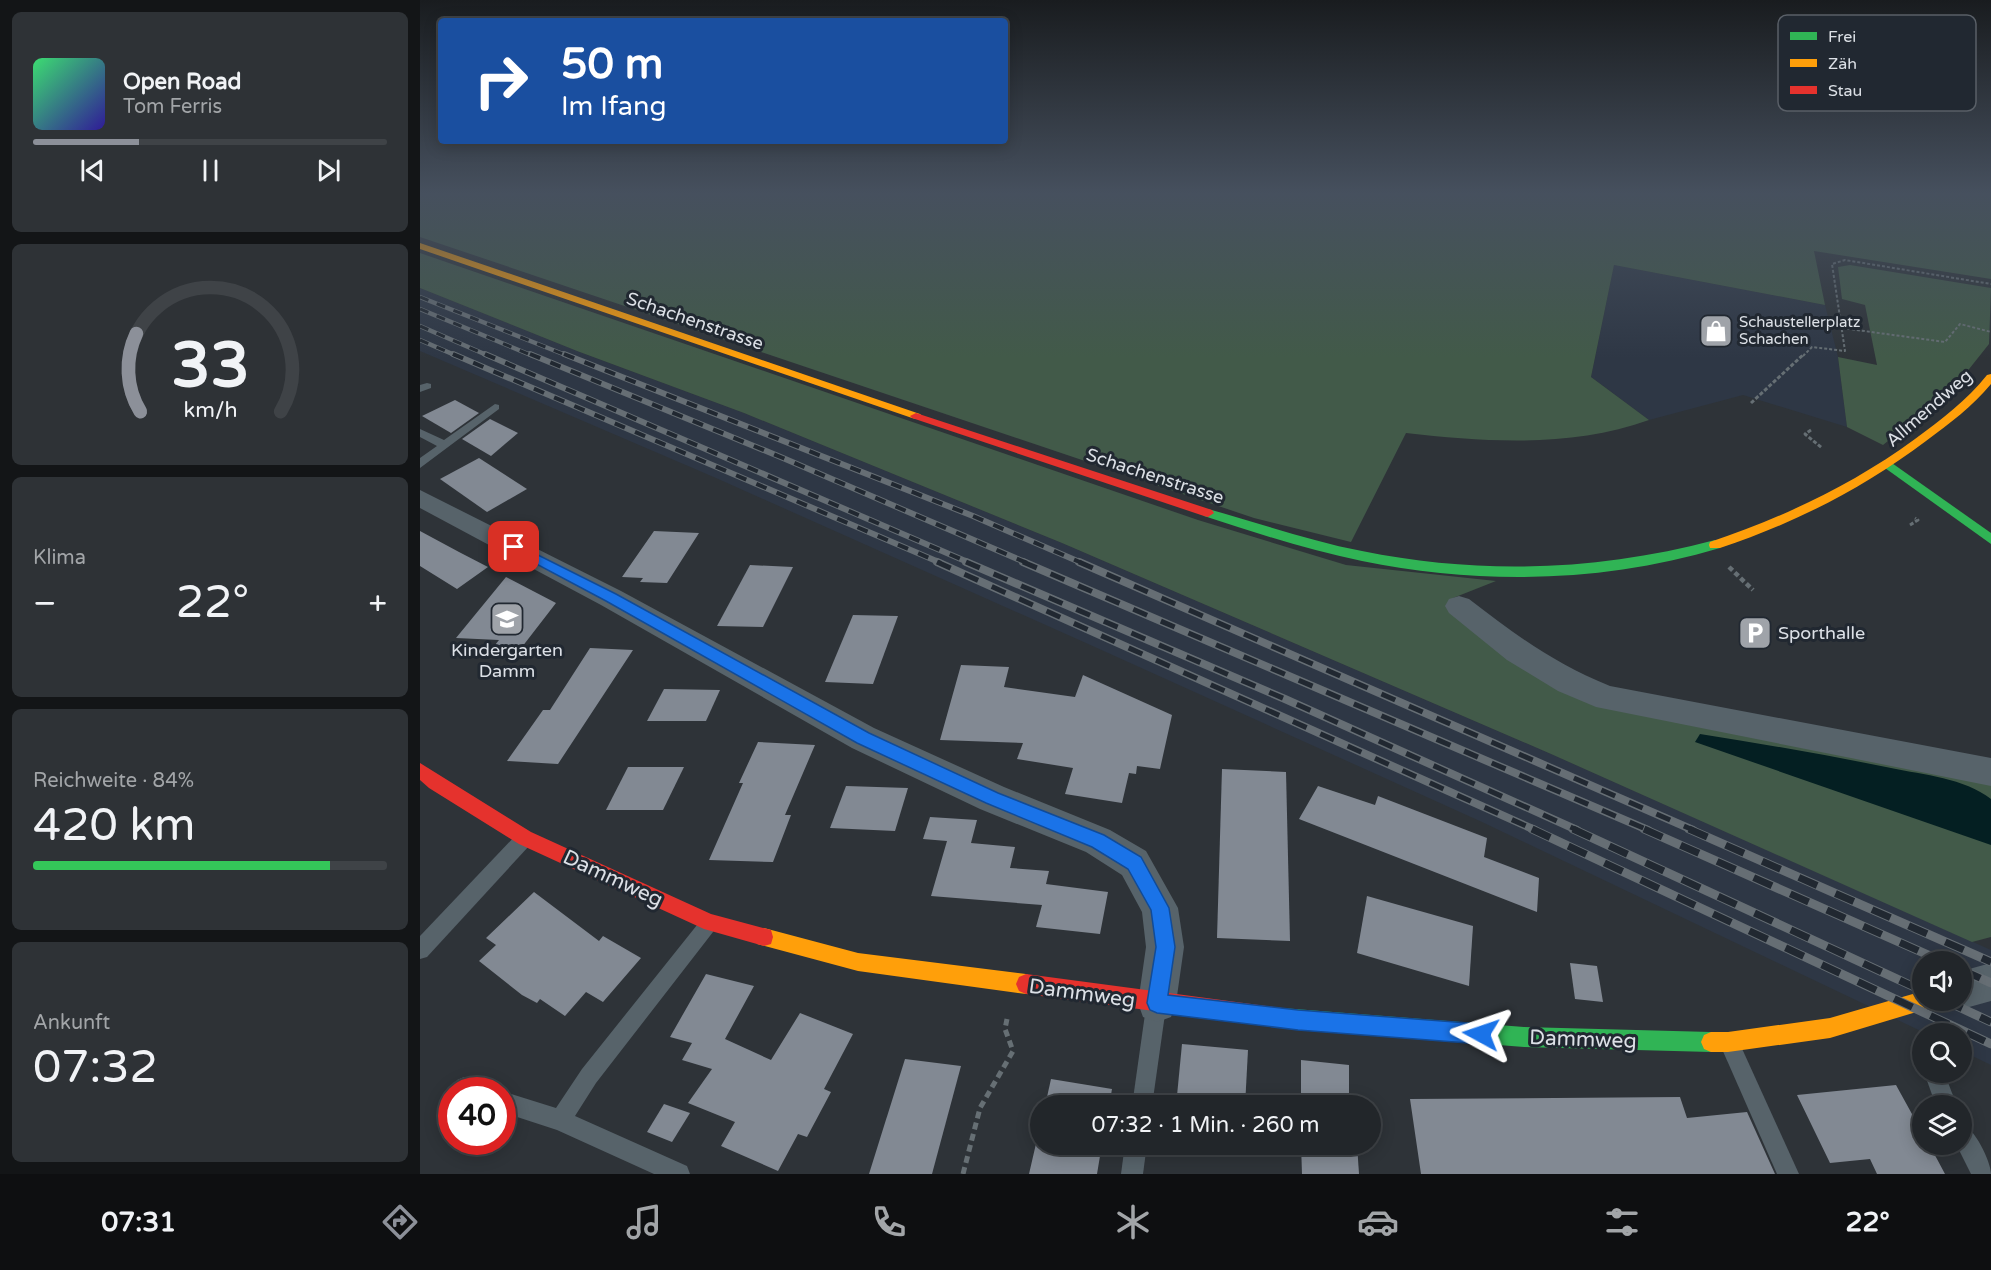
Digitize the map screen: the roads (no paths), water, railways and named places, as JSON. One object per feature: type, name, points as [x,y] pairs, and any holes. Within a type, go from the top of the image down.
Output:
[{"type":"main road","name":"Schachenstrasse","points":[[428,249],[1093,476],[1299,541],[1385,560],[1440,567],[1527,571],[1583,569],[1650,561],[1719,546],[1792,519],[1851,490],[1889,465]]},
{"type":"main road","name":"Allmendweg","points":[[1889,465],[1951,415],[1991,377]]},
{"type":"main road","points":[[1889,465],[1991,539]]},
{"type":"main road","name":"Dammweg","points":[[420,770],[435,783],[525,838],[710,923],[858,962],[1298,1020],[1524,1037],[1728,1042],[1830,1028],[1912,1004]]},
{"type":"street","points":[[422,499],[611,598],[863,738],[992,798],[1098,841],[1134,863],[1160,908],[1165,947],[1157,1003]]},
{"type":"street","points":[[1459,606],[1517,652],[1568,682],[1606,698],[1991,772]]},
{"type":"street","points":[[1972,987],[1991,982]]},
{"type":"lane","points":[[420,464],[495,407]]},
{"type":"lane","points":[[420,433],[445,445]]},
{"type":"lane","points":[[420,795],[435,783]]},
{"type":"lane","points":[[420,950],[525,838]]},
{"type":"lane","points":[[560,1120],[589,1076],[710,923]]},
{"type":"lane","points":[[1144,1095],[1157,1003]]},
{"type":"lane","points":[[1728,1042],[1788,1174]]},
{"type":"lane","points":[[516,1106],[560,1120],[679,1174]]},
{"type":"lane","points":[[1972,1153],[1983,1174]]},
{"type":"lane","points":[[1132,1174],[1135,1155]]},
{"type":"railway","points":[[420,297],[568,356]]},
{"type":"railway","points":[[420,309],[533,356]]},
{"type":"railway","points":[[420,326],[489,356]]},
{"type":"railway","points":[[420,340],[457,356]]},
{"type":"railway","points":[[453,354],[941,563]]},
{"type":"railway","points":[[485,354],[970,563]]},
{"type":"railway","points":[[530,354],[783,458],[1027,563]]},
{"type":"railway","points":[[564,354],[973,516],[1082,563]]},
{"type":"railway","points":[[937,562],[1535,830]]},
{"type":"railway","points":[[966,562],[1285,699],[1577,830]]},
{"type":"railway","points":[[1023,562],[1648,830]]},
{"type":"railway","points":[[1079,562],[1693,830]]},
{"type":"railway","points":[[1532,829],[1991,1044]]},
{"type":"railway","points":[[1573,829],[1912,986]]},
{"type":"railway","points":[[1644,829],[1919,951]]},
{"type":"railway","points":[[1689,829],[1991,962]]},
{"type":"railway","points":[[1972,974],[1991,983]]},
{"type":"railway","points":[[1968,1011],[1991,1022]]},
{"type":"place","name":"Schaustellerplatz Schachen","points":[[1716,331]]},
{"type":"place","name":"Kindergarten Damm","points":[[507,619]]},
{"type":"place","name":"Sporthalle","points":[[1755,633]]}]
